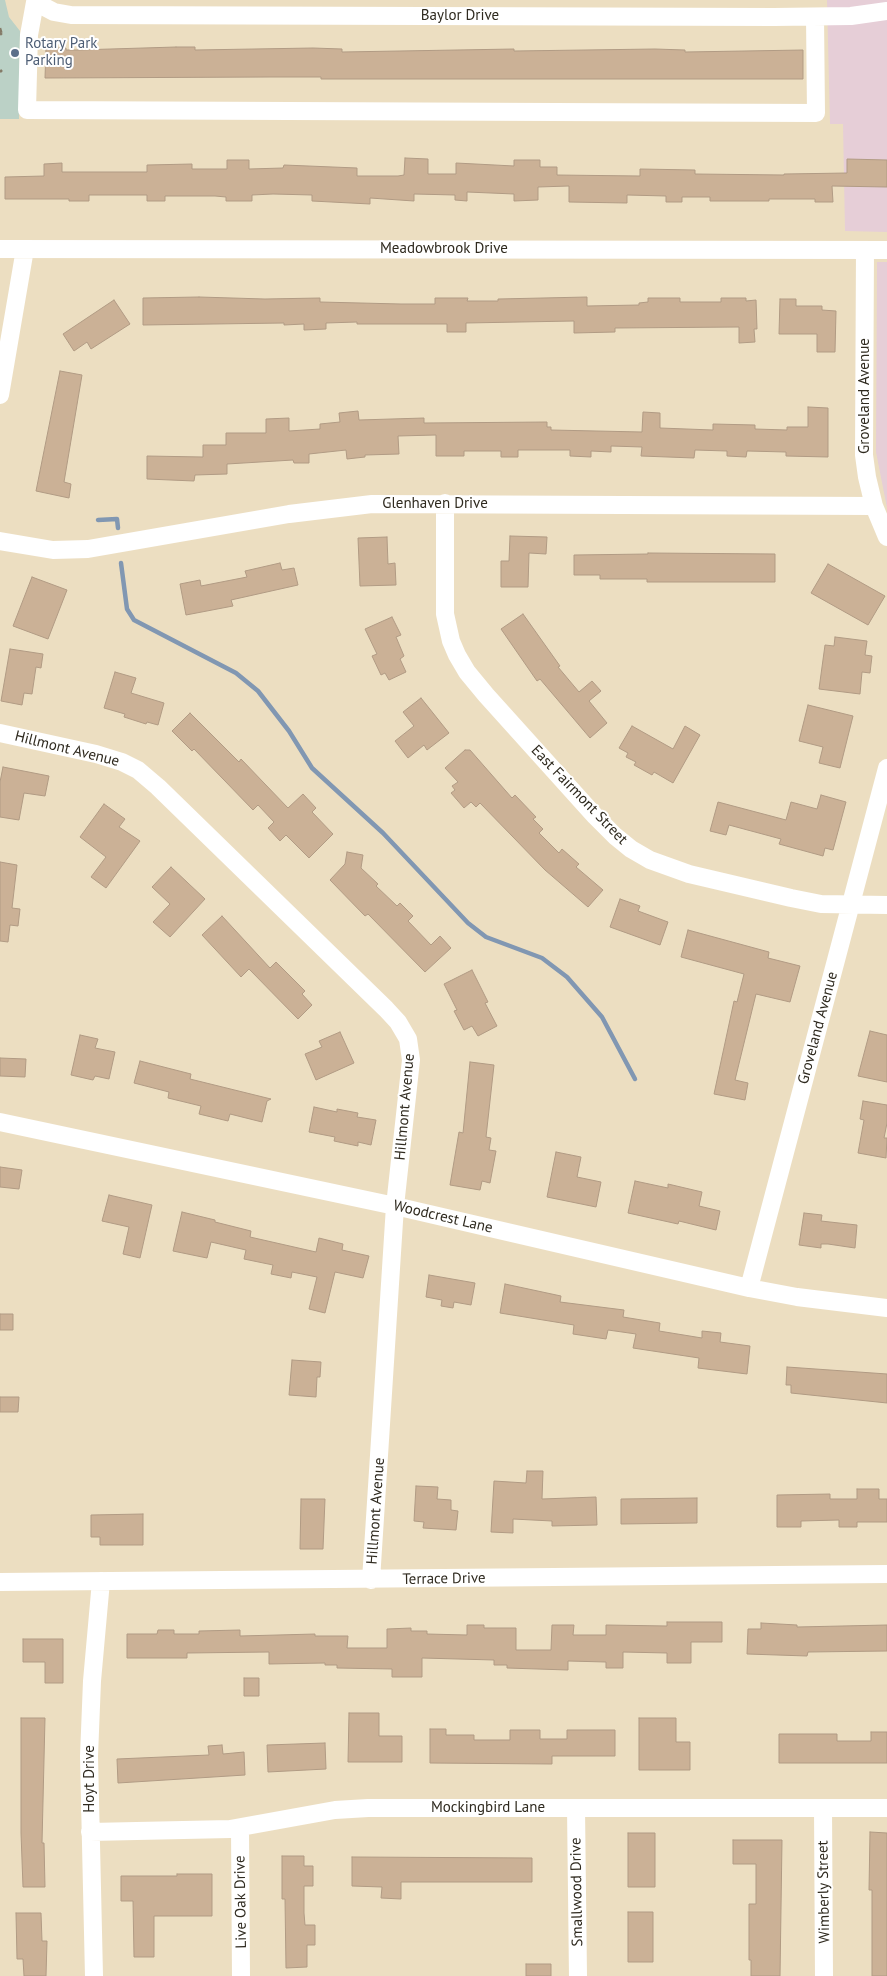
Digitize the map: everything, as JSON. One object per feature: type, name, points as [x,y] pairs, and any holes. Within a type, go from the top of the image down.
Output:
[{"type":"street","name":"Baylor Drive","points":[[815,17],[816,113],[27,110],[28,34],[35,2],[62,14],[138,7],[815,17],[861,16],[887,11]]},
{"type":"street","name":"Meadowbrook Drive","points":[[0,248],[887,250]]},
{"type":"street","points":[[0,395],[25,248]]},
{"type":"street","name":"Groveland Avenue","points":[[865,250],[864,455],[874,506],[887,537]]},
{"type":"street","name":"East Fairmont Street","points":[[446,503],[446,614],[451,641],[457,655],[467,672],[486,695],[595,816],[631,849],[650,860],[668,867],[791,898],[821,904],[887,905]]},
{"type":"street","name":"Glenhaven Drive","points":[[0,541],[44,549],[80,550],[322,509],[372,504],[874,506]]},
{"type":"street","name":"Hillmont Avenue","points":[[0,733],[96,754],[122,762],[138,770],[158,787],[398,1022],[408,1039],[411,1057],[395,1206],[371,1580]]},
{"type":"street","name":"Groveland Avenue","points":[[749,1288],[887,768]]},
{"type":"street","name":"Woodcrest Lane","points":[[0,1122],[395,1206],[749,1288],[797,1297],[887,1308]]},
{"type":"street","name":"Terrace Drive","points":[[0,1582],[887,1574]]},
{"type":"street","name":"Hoyt Drive","points":[[94,1976],[90,1832],[90,1709],[101,1582]]},
{"type":"street","name":"Smallwood Drive","points":[[576,1808],[578,1976]]},
{"type":"street","name":"Wimberly Street","points":[[823,1808],[824,1976]]},
{"type":"street","name":"Mockingbird Lane","points":[[90,1832],[211,1831],[240,1828],[346,1809],[887,1808]]},
{"type":"street","name":"Live Oak Drive","points":[[240,1828],[241,1976]]},
{"type":"path","points":[[0,28],[2,35],[0,34]]},
{"type":"shaded area","points":[[827,0],[887,0],[887,232],[845,231],[843,124],[830,124]]},
{"type":"shaded area","points":[[877,262],[887,262],[887,508],[876,452]]},
{"type":"green space","points":[[0,0],[5,0],[9,17],[20,31],[19,119],[0,119]]},
{"type":"building","points":[[195,47],[195,50],[313,48],[342,49],[342,52],[514,49],[514,51],[655,49],[685,50],[685,52],[803,50],[803,79],[45,78],[46,48],[78,50]]},
{"type":"building","points":[[405,158],[428,159],[428,174],[456,174],[456,163],[514,166],[514,160],[540,160],[540,167],[557,167],[557,175],[640,176],[640,169],[695,170],[695,174],[784,175],[847,173],[847,159],[887,160],[887,187],[832,186],[833,202],[815,202],[815,199],[710,201],[710,197],[682,197],[682,202],[666,202],[666,196],[627,195],[627,203],[569,202],[569,186],[538,187],[538,200],[514,201],[514,194],[467,192],[467,201],[455,200],[455,195],[414,194],[414,201],[370,198],[370,204],[312,201],[312,195],[273,194],[252,195],[252,201],[226,201],[226,197],[215,196],[165,196],[165,201],[147,201],[147,195],[89,195],[89,201],[69,201],[69,199],[5,199],[5,177],[44,176],[44,164],[62,163],[62,172],[147,172],[147,165],[192,164],[192,169],[227,169],[227,160],[249,160],[249,169],[283,168],[284,165],[357,168],[357,176],[398,176],[404,175]]},
{"type":"building","points":[[587,297],[587,306],[639,305],[639,303],[648,302],[648,298],[680,298],[680,302],[721,302],[721,298],[746,298],[746,301],[756,300],[757,329],[754,329],[755,342],[739,343],[739,327],[615,328],[615,332],[574,333],[574,321],[466,323],[466,332],[447,332],[447,324],[357,324],[357,322],[326,323],[326,329],[304,330],[304,324],[284,325],[284,323],[143,325],[143,298],[320,298],[320,302],[435,304],[435,298],[468,298],[467,301],[498,301],[498,299]]},
{"type":"building","points":[[780,299],[796,299],[796,306],[822,306],[822,310],[836,311],[835,352],[817,352],[817,334],[779,334]]},
{"type":"building","points":[[114,300],[130,324],[91,349],[87,342],[74,351],[63,334]]},
{"type":"building","points":[[60,371],[82,375],[64,482],[71,484],[69,498],[36,491]]},
{"type":"building","points":[[808,407],[828,408],[828,457],[786,456],[786,452],[747,451],[746,457],[727,456],[727,451],[695,450],[694,458],[641,456],[642,447],[611,446],[611,452],[591,451],[591,457],[570,456],[570,450],[518,450],[518,457],[501,457],[501,451],[464,451],[464,456],[436,456],[436,435],[398,436],[399,454],[365,455],[365,457],[347,459],[346,450],[309,454],[309,463],[294,463],[293,460],[227,464],[227,474],[195,475],[194,481],[147,479],[147,456],[203,457],[203,445],[226,445],[226,433],[266,433],[266,419],[289,418],[289,431],[320,429],[320,424],[340,422],[339,413],[358,411],[359,420],[424,418],[424,423],[547,422],[547,427],[551,427],[551,430],[642,432],[643,412],[660,413],[660,428],[713,430],[713,424],[755,425],[755,429],[787,430],[787,427],[808,427]]},
{"type":"building","points":[[510,536],[547,537],[546,554],[529,553],[528,587],[501,587],[501,561],[509,561]]},
{"type":"building","points":[[387,537],[388,564],[395,563],[396,585],[360,586],[358,538]]},
{"type":"building","points":[[648,553],[775,554],[775,582],[647,582],[647,579],[600,579],[600,575],[574,575],[574,555]]},
{"type":"building","points":[[280,563],[282,570],[294,568],[298,585],[231,600],[233,606],[186,615],[180,584],[200,580],[201,586],[247,577],[245,571]]},
{"type":"building","points":[[828,564],[885,596],[868,625],[811,593]]},
{"type":"building","points":[[32,577],[67,590],[48,639],[13,626]]},
{"type":"building","points":[[523,614],[560,666],[558,667],[579,692],[592,681],[601,691],[589,701],[607,723],[590,738],[540,679],[537,681],[501,629]]},
{"type":"building","points":[[392,617],[401,635],[396,637],[404,656],[400,659],[406,672],[389,680],[385,673],[381,675],[372,656],[377,654],[365,629]]},
{"type":"building","points":[[835,637],[867,641],[865,655],[872,656],[870,673],[862,672],[860,694],[819,689],[825,645],[834,646]]},
{"type":"building","points":[[10,649],[43,654],[41,668],[36,667],[32,694],[24,693],[22,705],[1,701]]},
{"type":"building","points":[[115,672],[136,678],[131,693],[164,703],[158,725],[147,722],[146,724],[124,717],[125,714],[104,708]]},
{"type":"building","points":[[421,698],[449,733],[427,750],[424,745],[408,758],[395,741],[414,726],[403,712]]},
{"type":"building","points":[[808,705],[853,716],[840,768],[819,763],[823,747],[799,741]]},
{"type":"building","points":[[190,713],[239,762],[241,759],[288,808],[303,794],[316,808],[312,812],[333,834],[309,858],[286,835],[280,841],[268,828],[274,822],[258,805],[253,810],[194,749],[192,751],[172,731]]},
{"type":"building","points":[[632,726],[673,749],[685,726],[700,735],[673,783],[654,772],[652,775],[634,765],[636,762],[626,757],[628,753],[619,748]]},
{"type":"building","points":[[465,750],[470,750],[512,798],[515,795],[536,817],[533,819],[543,829],[539,833],[559,853],[562,849],[579,864],[576,867],[603,890],[588,907],[545,870],[480,803],[476,807],[471,802],[464,808],[451,793],[455,790],[452,786],[458,782],[445,768]]},
{"type":"building","points":[[3,767],[49,776],[45,796],[24,793],[19,820],[0,817],[0,782]]},
{"type":"building","points":[[821,795],[846,802],[833,850],[825,848],[823,856],[779,844],[781,839],[729,825],[726,835],[710,831],[718,802],[786,820],[791,802],[817,809]]},
{"type":"building","points":[[104,804],[125,819],[119,827],[140,841],[106,888],[91,877],[106,857],[80,837]]},
{"type":"building","points":[[347,852],[363,855],[361,868],[397,906],[400,903],[413,916],[408,921],[431,945],[440,936],[451,948],[425,972],[368,914],[365,916],[330,880],[345,864]]},
{"type":"building","points":[[0,862],[17,865],[12,908],[20,909],[18,926],[10,925],[8,942],[0,941]]},
{"type":"building","points":[[171,867],[205,899],[170,937],[153,922],[170,904],[152,887]]},
{"type":"building","points":[[620,899],[640,906],[638,911],[668,922],[660,945],[610,927]]},
{"type":"building","points":[[222,916],[270,968],[276,962],[305,991],[302,994],[312,1005],[298,1019],[249,969],[241,977],[202,935]]},
{"type":"building","points":[[688,930],[769,952],[768,958],[800,966],[790,1002],[756,994],[735,1080],[748,1083],[745,1100],[714,1094],[734,1001],[737,1002],[744,974],[681,957]]},
{"type":"building","points":[[472,970],[488,1002],[485,1003],[497,1026],[478,1036],[472,1026],[464,1030],[454,1011],[457,1010],[444,984]]},
{"type":"building","points":[[870,1031],[887,1035],[887,1082],[858,1076]]},
{"type":"building","points":[[340,1032],[354,1063],[316,1080],[305,1054],[322,1047],[319,1041]]},
{"type":"building","points":[[80,1035],[98,1039],[95,1048],[115,1052],[109,1079],[95,1076],[93,1080],[71,1075]]},
{"type":"building","points":[[0,1058],[26,1059],[25,1077],[0,1076]]},
{"type":"building","points":[[140,1061],[191,1074],[190,1079],[271,1099],[267,1101],[262,1122],[230,1114],[228,1121],[199,1114],[201,1106],[168,1098],[169,1092],[134,1083]]},
{"type":"building","points":[[470,1062],[494,1065],[486,1137],[491,1138],[489,1150],[496,1151],[490,1183],[482,1181],[480,1190],[450,1185],[459,1132],[463,1133]]},
{"type":"building","points":[[863,1101],[887,1105],[887,1123],[884,1138],[887,1138],[886,1158],[858,1153],[864,1120],[860,1119]]},
{"type":"building","points":[[314,1107],[337,1112],[337,1109],[358,1113],[357,1117],[376,1120],[371,1145],[358,1142],[358,1146],[334,1141],[335,1137],[309,1132]]},
{"type":"building","points":[[556,1152],[581,1157],[577,1177],[601,1182],[596,1207],[547,1197]]},
{"type":"building","points":[[0,1167],[22,1170],[19,1189],[0,1187]]},
{"type":"building","points":[[635,1181],[668,1188],[668,1184],[702,1192],[699,1206],[720,1211],[716,1230],[679,1221],[678,1224],[628,1213]]},
{"type":"building","points":[[109,1195],[152,1205],[140,1258],[123,1254],[129,1227],[102,1221]]},
{"type":"building","points":[[182,1212],[251,1231],[250,1237],[316,1252],[319,1238],[343,1244],[342,1250],[369,1256],[363,1278],[335,1272],[325,1313],[309,1309],[317,1277],[292,1272],[291,1278],[271,1274],[273,1265],[244,1259],[246,1250],[211,1242],[207,1258],[173,1251]]},
{"type":"building","points":[[804,1213],[822,1215],[821,1221],[857,1225],[855,1248],[828,1244],[821,1244],[821,1248],[799,1245]]},
{"type":"building","points":[[429,1275],[475,1283],[471,1305],[454,1302],[453,1308],[441,1306],[442,1300],[426,1297]]},
{"type":"building","points":[[505,1284],[561,1296],[560,1302],[624,1310],[623,1317],[660,1323],[659,1331],[702,1338],[702,1331],[721,1333],[720,1342],[750,1346],[747,1374],[698,1368],[699,1358],[633,1348],[636,1334],[608,1330],[606,1339],[573,1334],[574,1325],[500,1313]]},
{"type":"building","points":[[0,1314],[13,1314],[13,1330],[0,1330]]},
{"type":"building","points":[[292,1360],[321,1362],[320,1377],[317,1377],[316,1397],[289,1395]]},
{"type":"building","points":[[787,1367],[887,1374],[887,1403],[791,1393],[791,1385],[786,1385]]},
{"type":"building","points":[[0,1397],[19,1397],[18,1412],[0,1412]]},
{"type":"building","points":[[527,1471],[543,1471],[542,1499],[596,1497],[597,1525],[552,1526],[552,1521],[513,1519],[513,1533],[491,1532],[494,1481],[526,1483]]},
{"type":"building","points":[[416,1486],[438,1487],[437,1499],[451,1500],[451,1510],[458,1511],[456,1530],[423,1528],[424,1522],[414,1521]]},
{"type":"building","points":[[857,1489],[879,1489],[879,1499],[887,1499],[887,1522],[857,1522],[857,1527],[839,1527],[839,1520],[801,1521],[801,1527],[777,1527],[777,1495],[830,1494],[830,1499],[857,1499]]},
{"type":"building","points":[[697,1498],[697,1523],[621,1524],[621,1499]]},
{"type":"building","points":[[301,1499],[325,1499],[323,1549],[300,1549]]},
{"type":"building","points":[[143,1514],[143,1545],[100,1545],[100,1537],[91,1537],[91,1515]]},
{"type":"building","points":[[667,1622],[722,1622],[722,1642],[691,1642],[691,1663],[667,1663],[667,1653],[623,1652],[623,1668],[606,1668],[606,1662],[568,1661],[568,1670],[507,1668],[507,1665],[494,1665],[494,1660],[422,1658],[422,1677],[392,1677],[392,1669],[337,1668],[337,1665],[325,1665],[325,1663],[269,1664],[269,1652],[187,1653],[187,1658],[127,1658],[127,1634],[157,1634],[158,1630],[174,1630],[174,1634],[199,1634],[199,1631],[240,1630],[240,1636],[315,1634],[315,1636],[348,1636],[347,1648],[387,1648],[387,1629],[411,1628],[411,1631],[427,1631],[427,1634],[467,1635],[467,1625],[484,1625],[484,1628],[516,1628],[516,1650],[551,1650],[552,1625],[574,1625],[573,1635],[606,1635],[606,1625],[667,1626]]},
{"type":"building","points":[[761,1623],[797,1625],[797,1627],[887,1625],[887,1651],[808,1652],[807,1656],[747,1654],[748,1629],[761,1629]]},
{"type":"building","points":[[23,1639],[63,1639],[63,1683],[45,1683],[45,1662],[23,1662]]},
{"type":"building","points":[[244,1678],[259,1678],[259,1696],[244,1696]]},
{"type":"building","points":[[349,1713],[379,1713],[379,1736],[402,1736],[402,1762],[348,1762]]},
{"type":"building","points":[[21,1718],[45,1718],[42,1843],[44,1843],[45,1887],[23,1887]]},
{"type":"building","points":[[639,1718],[676,1718],[676,1742],[690,1742],[690,1770],[639,1770]]},
{"type":"building","points":[[430,1729],[446,1729],[446,1735],[474,1735],[474,1740],[510,1740],[510,1730],[540,1730],[540,1739],[567,1739],[567,1730],[615,1730],[615,1756],[552,1756],[552,1764],[430,1763]]},
{"type":"building","points":[[871,1732],[887,1732],[887,1763],[779,1763],[779,1734],[837,1734],[837,1741],[871,1741]]},
{"type":"building","points":[[325,1743],[326,1769],[268,1772],[267,1745]]},
{"type":"building","points":[[222,1745],[223,1754],[244,1752],[245,1775],[118,1783],[117,1759],[209,1755],[208,1746]]},
{"type":"building","points":[[870,1832],[887,1833],[887,1976],[872,1976],[872,1890],[869,1890]]},
{"type":"building","points":[[628,1833],[655,1833],[655,1887],[628,1887]]},
{"type":"building","points":[[733,1840],[782,1840],[780,1976],[751,1976],[751,1960],[749,1960],[749,1904],[756,1904],[756,1864],[733,1864]]},
{"type":"building","points":[[282,1856],[304,1856],[304,1866],[313,1866],[313,1886],[304,1886],[305,1925],[315,1925],[315,1945],[307,1945],[307,1967],[286,1968],[285,1899],[282,1899]]},
{"type":"building","points":[[352,1857],[532,1858],[532,1882],[401,1882],[401,1899],[381,1898],[382,1887],[352,1886]]},
{"type":"building","points":[[177,1874],[212,1874],[212,1916],[154,1916],[154,1957],[134,1957],[133,1901],[121,1901],[121,1876],[177,1876]]},
{"type":"building","points":[[628,1912],[653,1912],[653,1962],[628,1962]]},
{"type":"building","points":[[16,1913],[41,1913],[42,1941],[47,1941],[46,1976],[24,1976],[23,1959],[17,1959]]},
{"type":"building","points":[[526,1964],[551,1964],[551,1976],[526,1976]]},
{"type":"waterway","points":[[98,520],[117,519],[118,528]]},
{"type":"waterway","points":[[121,563],[127,609],[134,620],[236,673],[258,691],[289,731],[312,768],[383,833],[468,923],[486,937],[542,958],[567,977],[602,1017],[635,1079]]},
{"type":"place","name":"Rotary Park Parking","points":[[15,53]]}]
